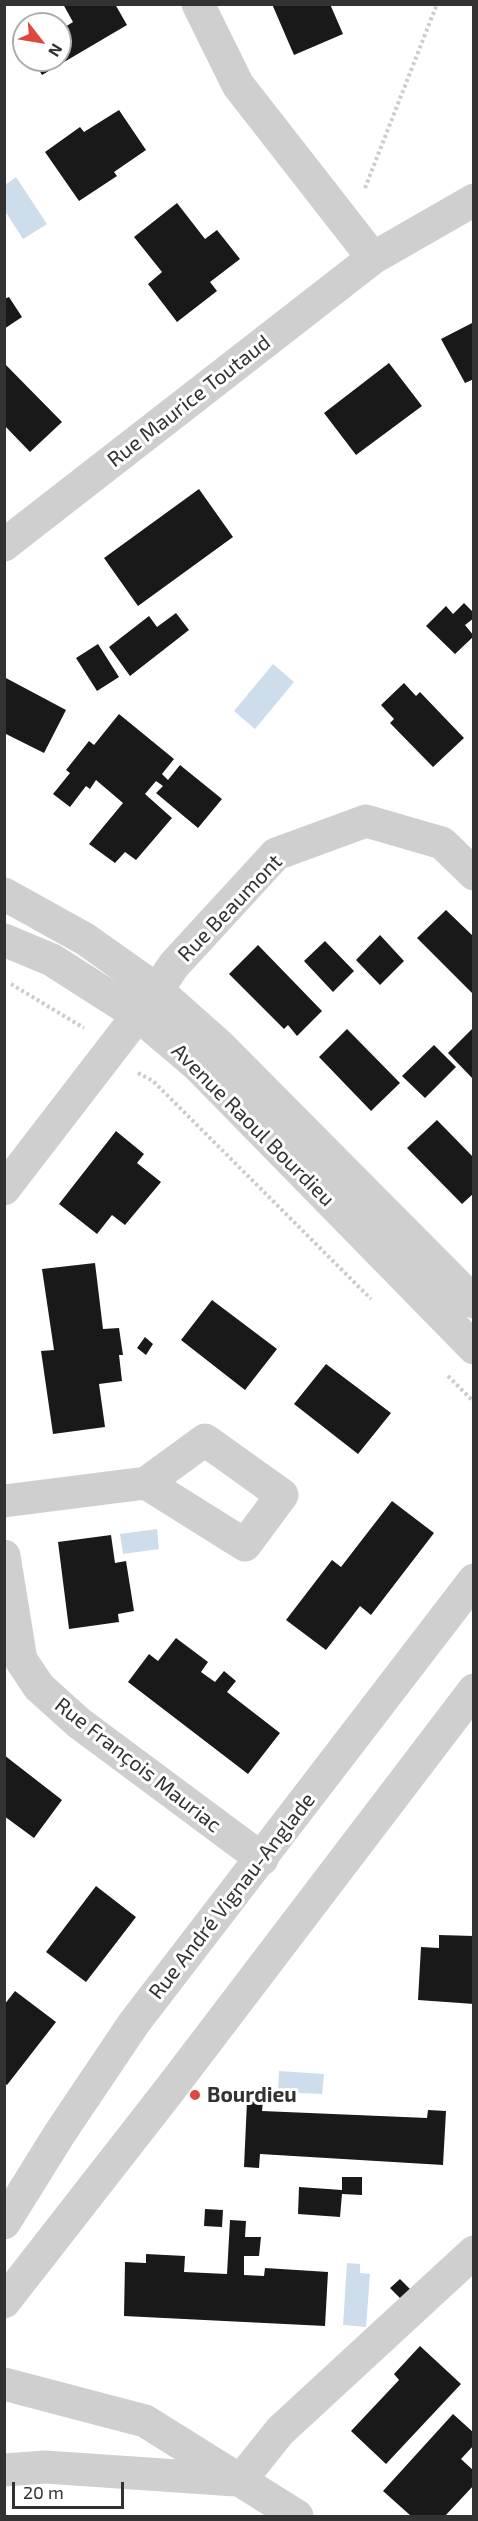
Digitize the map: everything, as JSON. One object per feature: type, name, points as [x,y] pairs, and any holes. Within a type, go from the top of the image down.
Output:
[{"type":"street","points":[[198,4],[238,85],[373,258]]},
{"type":"street","name":"Rue Maurice Toutaud","points":[[4,545],[373,258],[474,201]]},
{"type":"street","name":"Rue Beaumont","points":[[147,1002],[174,965],[276,854],[366,821],[442,843],[474,874]]},
{"type":"street","name":"Avenue Raoul Bourdieu","points":[[4,894],[86,939],[147,1002],[198,1066],[474,1348]]},
{"type":"street","name":"Avenue Raoul Bourdieu","points":[[4,940],[147,1002],[219,1045],[474,1302]]},
{"type":"street","points":[[4,1189],[147,1002]]},
{"type":"street","points":[[4,1501],[146,1483],[205,1440],[282,1495],[245,1545],[146,1483]]},
{"type":"street","name":"Rue François Mauriac","points":[[4,1556],[21,1660],[39,1687],[79,1724],[262,1859]]},
{"type":"street","name":"Rue André Vignau-Anglade","points":[[4,2223],[60,2133],[134,2024],[474,1580]]},
{"type":"street","points":[[4,2302],[171,2088],[474,1690]]},
{"type":"street","points":[[240,2481],[280,2431],[474,2252]]},
{"type":"street","points":[[4,2384],[145,2421],[297,2517]]},
{"type":"street","points":[[4,2470],[45,2467],[240,2481]]},
{"type":"path","points":[[350,228],[437,4]]},
{"type":"path","points":[[4,981],[72,1020],[126,1066],[153,1081],[378,1305]]},
{"type":"path","points":[[442,1370],[474,1402]]},
{"type":"water","points":[[16,177],[47,224],[23,239],[5,211],[5,185]]},
{"type":"water","points":[[273,664],[294,682],[255,729],[234,711]]},
{"type":"water","points":[[157,1529],[159,1549],[123,1554],[120,1534]]},
{"type":"water","points":[[279,2071],[324,2074],[322,2094],[278,2092]]},
{"type":"water","points":[[347,2263],[360,2264],[360,2273],[370,2274],[366,2327],[343,2325]]},
{"type":"building","points":[[63,4],[115,4],[127,25],[72,57],[72,12],[67,12]]},
{"type":"building","points":[[272,4],[330,4],[343,34],[294,55]]},
{"type":"building","points":[[119,110],[146,150],[114,172],[117,176],[79,201],[45,152],[80,127],[84,132]]},
{"type":"building","points":[[177,203],[205,239],[217,230],[240,259],[210,282],[217,291],[177,322],[148,284],[162,272],[134,237]]},
{"type":"building","points":[[9,297],[22,317],[4,329],[4,299]]},
{"type":"building","points":[[474,322],[474,379],[465,383],[441,339]]},
{"type":"building","points":[[4,363],[62,422],[30,452],[4,425]]},
{"type":"building","points":[[389,363],[422,406],[356,455],[324,413]]},
{"type":"building","points":[[199,489],[233,537],[138,606],[104,558]]},
{"type":"building","points":[[464,603],[474,613],[474,618],[465,625],[474,636],[455,654],[426,626],[446,606],[453,614]]},
{"type":"building","points":[[176,613],[189,630],[130,676],[109,647],[149,616],[157,627]]},
{"type":"building","points":[[98,644],[119,677],[97,691],[76,658]]},
{"type":"building","points":[[4,677],[66,710],[44,753],[4,733]]},
{"type":"building","points":[[404,683],[416,696],[420,692],[464,738],[433,767],[390,723],[394,719],[381,705]]},
{"type":"building","points":[[119,714],[174,759],[162,774],[168,780],[180,765],[222,799],[198,828],[156,793],[163,786],[156,781],[145,794],[172,818],[136,860],[125,852],[115,863],[89,844],[123,803],[96,780],[90,789],[86,786],[70,807],[53,794],[70,773],[66,770],[89,741],[94,745]]},
{"type":"building","points":[[446,910],[474,937],[474,995],[417,938]]},
{"type":"building","points":[[380,935],[404,961],[380,985],[356,960]]},
{"type":"building","points":[[325,941],[354,971],[333,992],[304,961]]},
{"type":"building","points":[[258,945],[322,1011],[297,1036],[288,1025],[284,1029],[229,974]]},
{"type":"building","points":[[474,1027],[474,1080],[448,1053]]},
{"type":"building","points":[[347,1029],[400,1083],[371,1111],[319,1057]]},
{"type":"building","points":[[434,1045],[456,1067],[425,1098],[402,1076]]},
{"type":"building","points":[[437,1120],[474,1158],[474,1193],[462,1204],[407,1148]]},
{"type":"building","points":[[116,1131],[144,1154],[137,1163],[161,1182],[125,1225],[112,1215],[97,1234],[59,1204]]},
{"type":"building","points":[[95,1263],[103,1329],[119,1328],[123,1355],[119,1355],[122,1381],[99,1384],[105,1427],[53,1434],[41,1351],[54,1350],[42,1269]]},
{"type":"building","points":[[212,1300],[277,1349],[245,1390],[181,1340]]},
{"type":"building","points":[[145,1337],[153,1344],[146,1355],[137,1348]]},
{"type":"building","points":[[326,1364],[391,1413],[358,1454],[294,1404]]},
{"type":"building","points":[[392,1501],[434,1533],[371,1615],[360,1606],[326,1650],[286,1620],[332,1560],[341,1567]]},
{"type":"building","points":[[111,1535],[115,1563],[126,1561],[134,1611],[118,1614],[119,1622],[69,1629],[58,1542]]},
{"type":"building","points":[[176,1638],[208,1662],[201,1672],[215,1682],[224,1671],[236,1681],[227,1692],[280,1733],[248,1774],[128,1682],[149,1654],[158,1661]]},
{"type":"building","points":[[4,1755],[62,1800],[34,1838],[4,1816]]},
{"type":"building","points":[[96,1886],[136,1917],[86,1982],[46,1952]]},
{"type":"building","points":[[439,1935],[474,1936],[474,2004],[418,2000],[421,1947],[439,1948]]},
{"type":"building","points":[[15,1991],[56,2022],[7,2085],[4,2083],[4,2005]]},
{"type":"building","points":[[247,2101],[263,2101],[262,2111],[427,2118],[428,2110],[446,2111],[443,2165],[260,2154],[259,2168],[244,2167]]},
{"type":"building","points":[[342,2177],[362,2177],[362,2195],[342,2194],[340,2217],[298,2214],[299,2187],[342,2190]]},
{"type":"building","points":[[205,2209],[223,2210],[222,2227],[204,2226]]},
{"type":"building","points":[[230,2220],[246,2221],[245,2237],[261,2237],[259,2256],[244,2256],[244,2275],[264,2276],[265,2268],[328,2272],[325,2326],[124,2316],[125,2262],[146,2263],[146,2254],[185,2256],[184,2272],[227,2274]]},
{"type":"building","points":[[400,2279],[412,2291],[402,2300],[390,2288]]},
{"type":"building","points":[[420,2346],[461,2384],[386,2464],[351,2431],[399,2380],[394,2374]]},
{"type":"building","points":[[453,2414],[474,2433],[474,2445],[461,2459],[474,2471],[474,2485],[445,2516],[411,2516],[383,2491]]},
{"type":"place","name":"Bourdieu","points":[[195,2095]]}]
